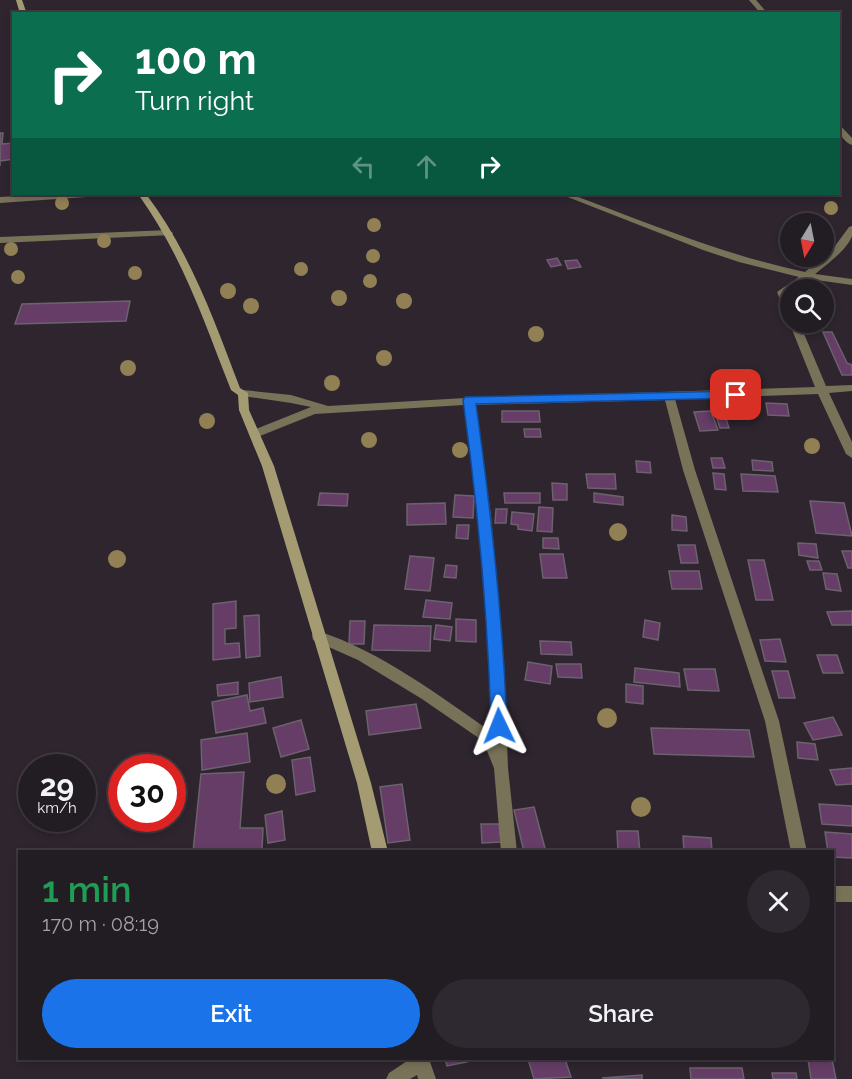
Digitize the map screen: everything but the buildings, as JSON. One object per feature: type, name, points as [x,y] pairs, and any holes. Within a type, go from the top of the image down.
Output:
[{"type":"street","points":[[752,0],[763,12]]},
{"type":"street","points":[[840,126],[852,143]]},
{"type":"street","points":[[0,200],[72,195]]},
{"type":"street","points":[[143,195],[160,216],[179,249],[236,390],[243,393],[291,399],[331,409]]},
{"type":"street","points":[[567,195],[639,223],[769,267],[808,276],[852,282]]},
{"type":"street","points":[[803,279],[842,247],[852,229]]},
{"type":"street","points":[[0,240],[170,233]]},
{"type":"street","points":[[799,333],[852,454]]},
{"type":"street","points":[[255,434],[314,410],[470,400],[669,396],[852,388]]},
{"type":"street","points":[[243,393],[244,410],[268,466],[364,783],[380,850]]},
{"type":"street","points":[[669,396],[692,481],[772,721],[799,850]]},
{"type":"street","points":[[470,400],[485,515],[497,663],[501,768],[508,850]]},
{"type":"street","points":[[318,636],[363,656],[427,695],[488,737],[501,768]]},
{"type":"street","points":[[834,894],[852,894]]},
{"type":"street","points":[[395,1079],[420,1061],[427,1079]]},
{"type":"route","points":[[499,726],[497,663],[485,515],[470,400],[736,395]]}]
